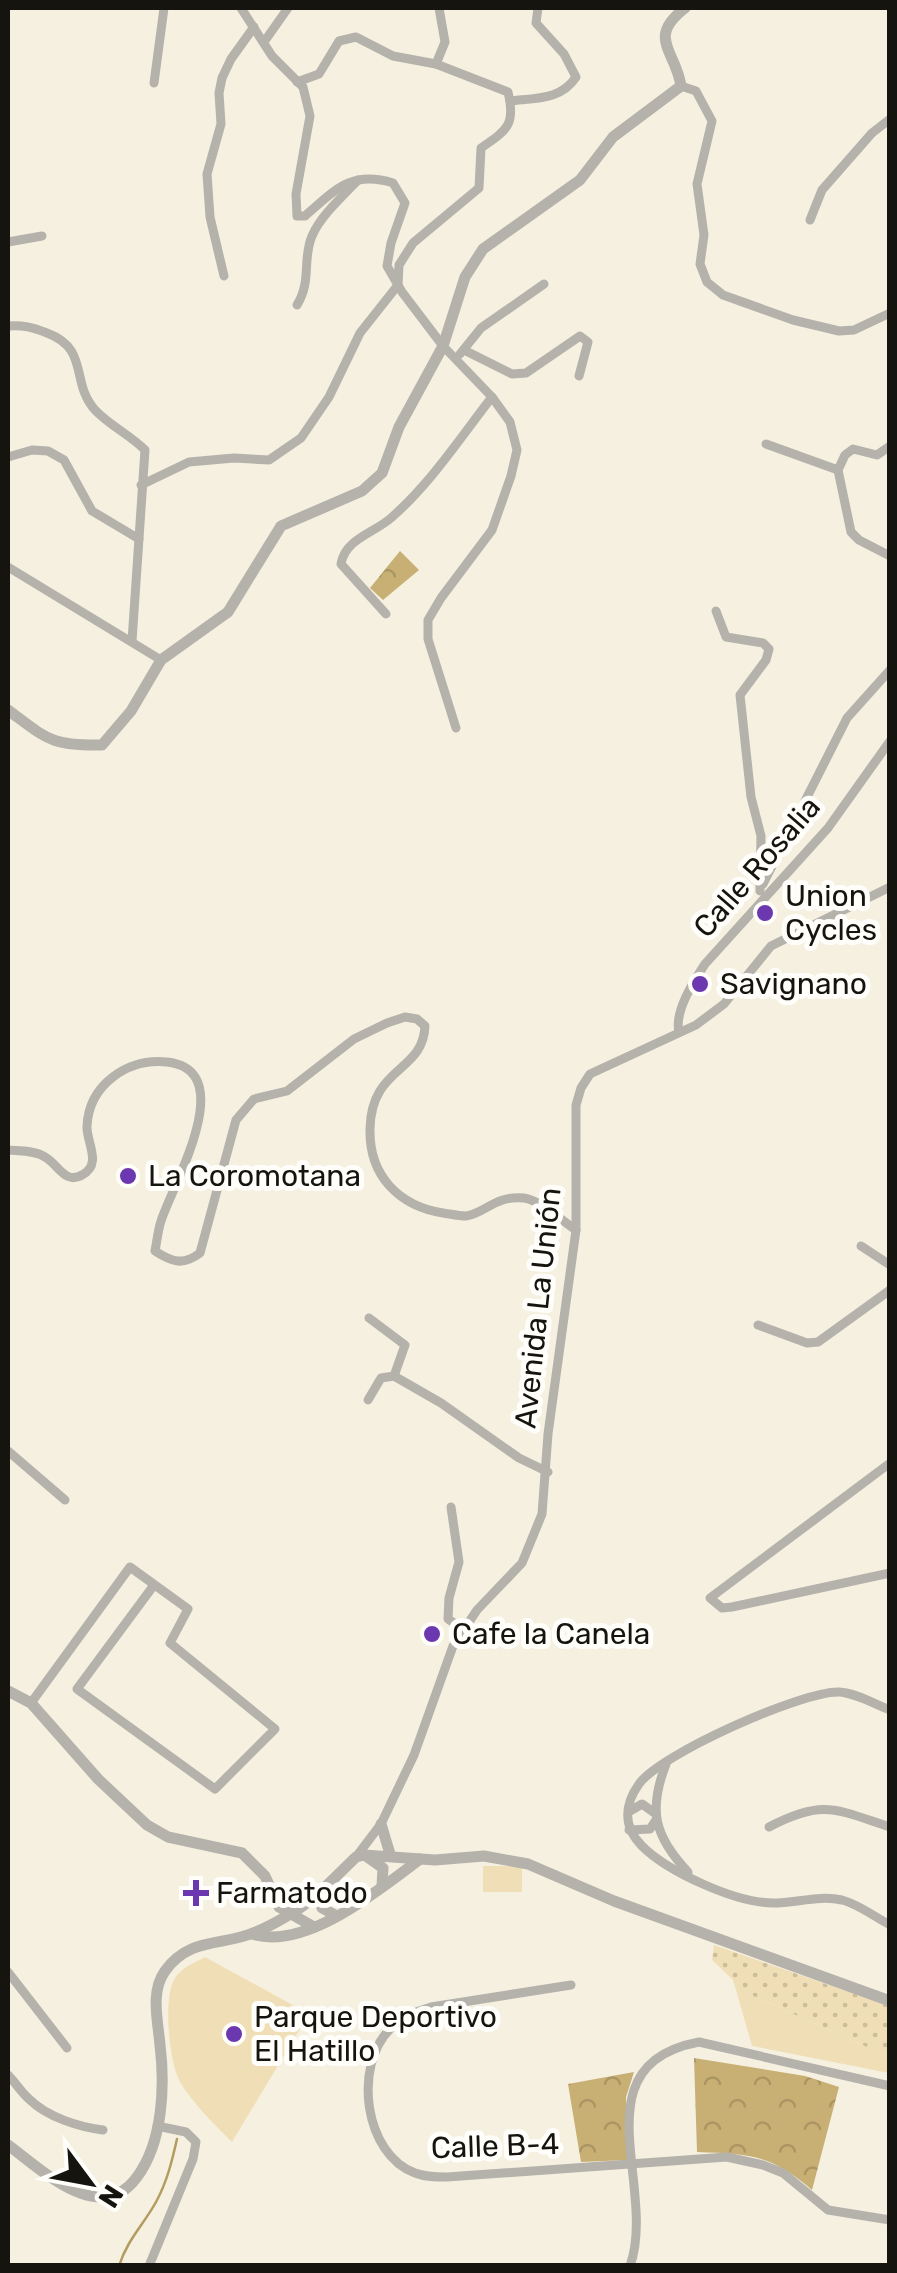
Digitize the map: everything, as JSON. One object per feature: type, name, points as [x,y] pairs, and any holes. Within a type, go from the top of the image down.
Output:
[{"type":"street","points":[[154,83],[164,8]]},
{"type":"street","points":[[241,8],[272,56],[302,87],[310,116],[296,194],[297,216],[305,216],[346,181],[376,178],[393,183],[405,203],[391,243],[388,266],[443,346],[492,397],[510,422],[517,450],[492,530],[428,620],[428,639],[456,728]]},
{"type":"street","points":[[264,42],[288,8]]},
{"type":"street","points":[[436,64],[446,42],[439,8]]},
{"type":"street","points":[[510,101],[552,96],[568,90],[576,77],[564,54],[536,23],[538,8]]},
{"type":"street","points":[[681,86],[679,72],[664,45],[668,27],[686,8]]},
{"type":"street","points":[[224,276],[210,217],[207,174],[221,124],[222,78],[254,27]]},
{"type":"street","points":[[141,485],[189,462],[269,460],[302,438],[329,397],[360,333],[398,284],[399,265],[413,243],[478,188],[481,148],[505,131],[514,114],[508,92],[436,64],[393,56],[356,36],[339,41],[319,74],[297,82]]},
{"type":"street","points":[[681,86],[696,91],[712,121],[698,184],[704,236],[700,264],[708,282],[723,295],[839,332],[854,330],[890,313]]},
{"type":"street","points":[[8,710],[64,746],[102,745],[132,712],[161,660],[228,612],[281,526],[362,491],[382,473],[398,427],[443,346],[466,277],[483,250],[580,180],[613,137],[681,86]]},
{"type":"street","points":[[810,220],[822,190],[872,133],[890,119]]},
{"type":"street","points":[[297,305],[306,291],[310,238],[358,180]]},
{"type":"street","points":[[8,242],[42,236]]},
{"type":"street","points":[[454,360],[482,328],[544,284]]},
{"type":"street","points":[[8,326],[26,325],[68,343],[84,396],[97,412],[146,450],[132,641]]},
{"type":"street","points":[[464,350],[512,374],[526,374],[580,336],[588,342],[579,376]]},
{"type":"street","points":[[386,614],[341,564],[342,556],[351,544],[388,521],[422,488],[492,397]]},
{"type":"street","points":[[766,444],[838,470]]},
{"type":"street","points":[[890,446],[877,455],[854,448],[844,454],[838,470],[851,532],[890,556]]},
{"type":"street","points":[[8,457],[32,450],[48,451],[64,460],[92,511],[139,539]]},
{"type":"street","points":[[8,568],[161,660]]},
{"type":"street","points":[[716,611],[726,638],[763,643],[770,649],[740,695],[750,797],[762,836],[760,891]]},
{"type":"street","points":[[752,910],[847,718],[890,670]]},
{"type":"street","name":"Calle Rosalia","points":[[679,1032],[677,1023],[693,983],[752,910],[828,828],[890,741]]},
{"type":"street","name":"Avenida La Unión","points":[[8,2144],[70,2190],[86,2196],[120,2192],[135,2181],[150,2155],[157,2126],[161,2095],[158,1984],[173,1962],[207,1943],[252,1934],[290,1916],[360,1856],[381,1824],[414,1756],[436,1687],[463,1629],[522,1564],[542,1514],[550,1417],[576,1230],[576,1105],[590,1074],[679,1032],[724,1004],[771,946],[890,887]]},
{"type":"street","points":[[8,1150],[44,1156],[67,1177],[78,1178],[88,1172],[93,1158],[86,1129],[90,1110],[106,1082],[119,1070],[145,1063],[168,1062],[184,1068],[199,1083],[201,1103],[186,1165],[160,1222],[156,1251],[172,1262],[190,1261],[200,1253],[236,1120],[254,1099],[287,1091],[330,1056],[370,1031],[405,1017],[417,1019],[425,1026],[424,1043],[418,1054],[390,1076],[374,1096],[370,1130],[374,1158],[396,1195],[419,1209],[468,1216],[495,1200],[527,1198],[576,1230]]},
{"type":"street","points":[[861,1246],[890,1265]]},
{"type":"street","points":[[758,1325],[807,1343],[818,1342],[890,1290]]},
{"type":"street","points":[[369,1318],[405,1345],[394,1376]]},
{"type":"street","points":[[368,1400],[381,1378],[394,1376],[519,1458],[548,1472]]},
{"type":"street","points":[[8,1451],[65,1500]]},
{"type":"street","points":[[890,1463],[710,1598],[722,1608],[732,1607],[890,1573]]},
{"type":"street","points":[[451,1507],[458,1562],[447,1610],[448,1618],[463,1629]]},
{"type":"street","points":[[31,1703],[130,1567],[188,1609],[170,1644],[275,1729],[216,1789],[77,1690],[154,1585]]},
{"type":"street","points":[[8,1691],[31,1703],[98,1779],[147,1825],[168,1838],[242,1853],[258,1867],[279,1907],[314,1927]]},
{"type":"street","points":[[890,1710],[838,1692],[766,1711],[667,1762],[640,1782],[627,1815],[630,1830],[646,1850],[695,1879],[753,1902],[830,1898],[847,1901],[890,1925]]},
{"type":"street","points":[[667,1762],[656,1792],[656,1817],[672,1854],[695,1879]]},
{"type":"street","points":[[627,1815],[642,1804],[656,1817]]},
{"type":"street","points":[[769,1827],[817,1808],[833,1808],[890,1827]]},
{"type":"street","points":[[630,1830],[650,1829],[656,1817]]},
{"type":"street","points":[[381,1824],[390,1854]]},
{"type":"street","points":[[360,1856],[484,1856],[528,1864],[614,1901],[890,2000]]},
{"type":"street","points":[[360,1856],[383,1868],[382,1886]]},
{"type":"street","name":"Avenida La Unión","points":[[252,1934],[274,1938],[314,1927],[337,1916],[420,1859]]},
{"type":"street","points":[[323,1890],[322,1908],[337,1916]]},
{"type":"street","points":[[8,1972],[67,2048]]},
{"type":"street","name":"Calle B-4","points":[[572,1985],[431,2007],[390,2028],[374,2056],[368,2087],[372,2118],[386,2149],[397,2162],[414,2173],[429,2176],[727,2157],[783,2173],[828,2210],[890,2220]]},
{"type":"street","points":[[630,2266],[637,2225],[629,2098],[650,2063],[687,2044],[715,2044],[890,2086]]},
{"type":"street","points":[[8,2075],[30,2101],[86,2128],[103,2130]]},
{"type":"street","points":[[149,2266],[193,2160],[196,2142],[186,2132],[157,2126]]},
{"type":"shaded area","points":[[483,1866],[522,1866],[522,1892],[483,1892]]},
{"type":"shaded area","points":[[714,1945],[889,2006],[889,2057],[747,1993],[712,1960]]},
{"type":"shaded area","name":"Parque Deportivo El Hatillo","points":[[205,1957],[309,2014],[232,2142],[180,2082],[170,2046],[168,2016],[174,1980]]},
{"type":"shaded area","points":[[732,1976],[747,1993],[889,2057],[889,2073],[752,2046]]},
{"type":"green space","points":[[400,551],[419,570],[383,600],[370,588]]},
{"type":"green space","points":[[694,2058],[805,2076],[839,2087],[812,2190],[784,2169],[759,2158],[697,2152]]},
{"type":"green space","points":[[634,2072],[626,2097],[628,2160],[581,2162],[568,2084]]},
{"type":"waterway","points":[[119,2266],[160,2194],[177,2139]]},
{"type":"place","name":"Union Cycles","points":[[765,913]]},
{"type":"place","name":"Savignano","points":[[700,984]]},
{"type":"place","name":"La Coromotana","points":[[128,1176]]},
{"type":"place","name":"Cafe la Canela","points":[[432,1634]]},
{"type":"place","name":"Farmatodo","points":[[196,1893]]},
{"type":"place","name":"Parque Deportivo El Hatillo","points":[[234,2034]]}]
